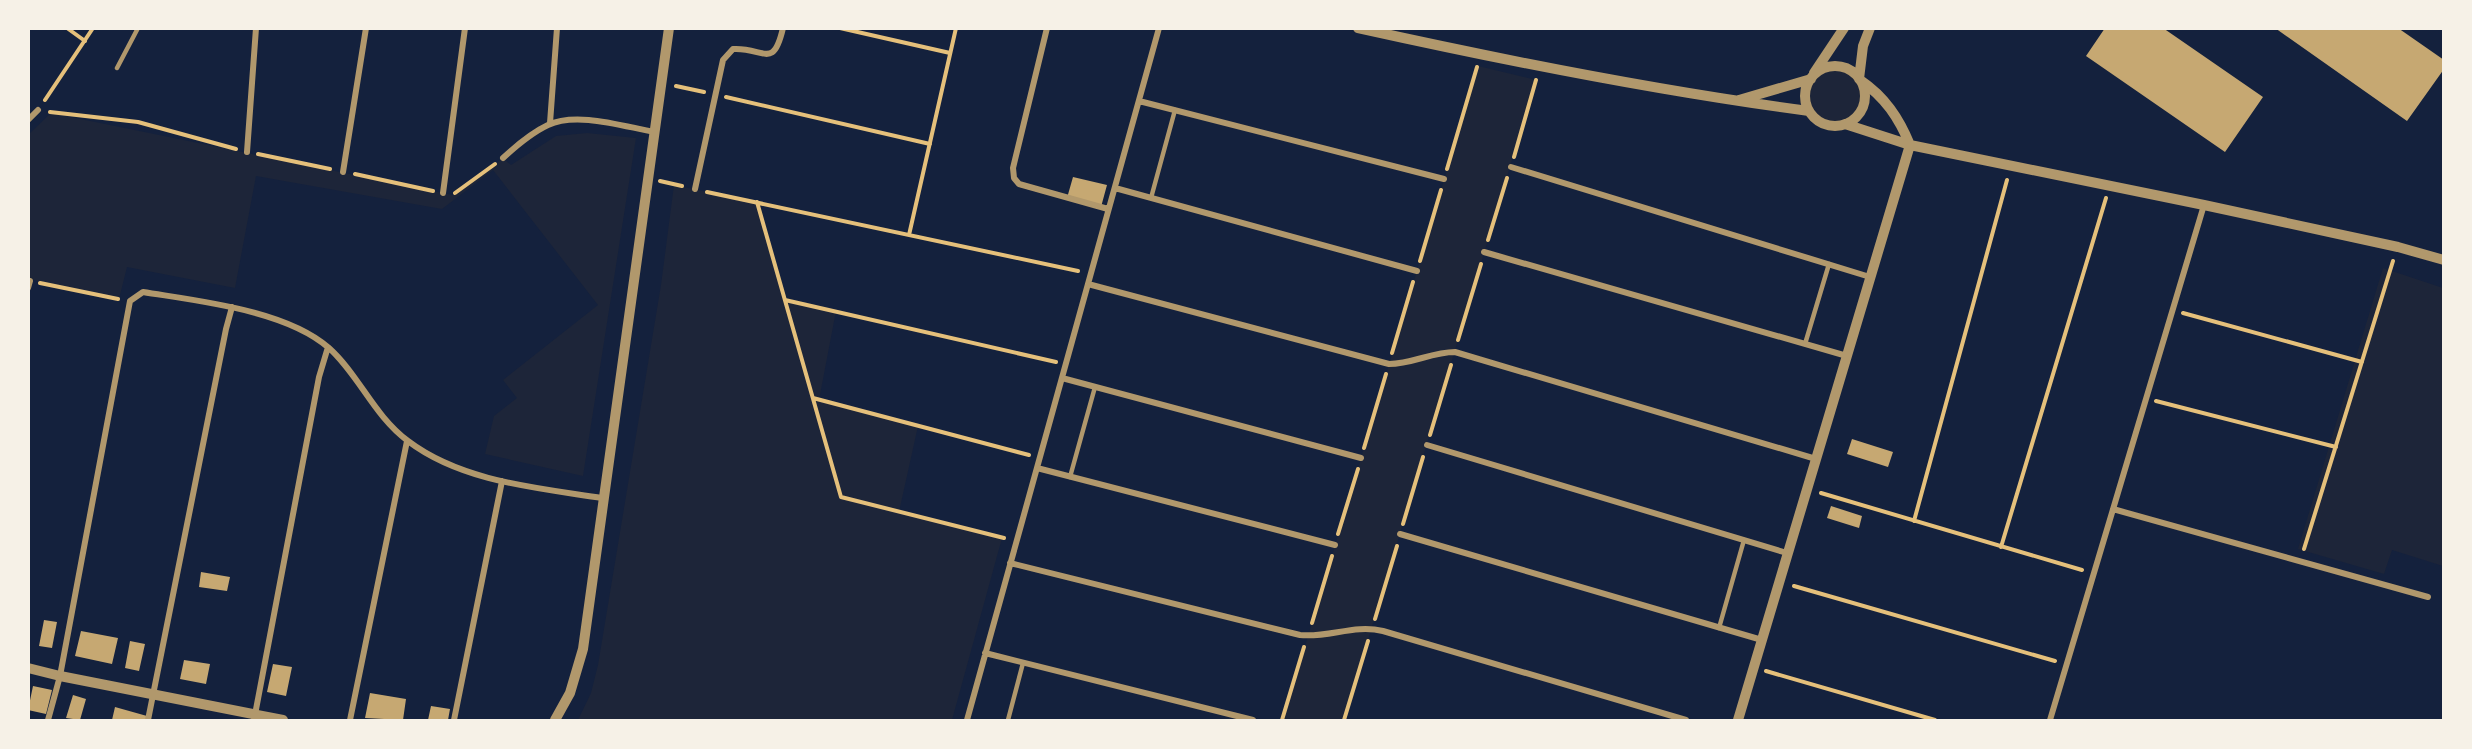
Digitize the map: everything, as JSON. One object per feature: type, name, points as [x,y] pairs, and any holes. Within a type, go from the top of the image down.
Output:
[{"type":"street","points":[[247,152],[256,28]]},
{"type":"street","points":[[343,171],[366,28]]},
{"type":"street","points":[[443,193],[465,28]]},
{"type":"street","points":[[550,123],[557,28]]},
{"type":"street","points":[[555,720],[570,693],[583,649],[602,498],[669,28]]},
{"type":"street","points":[[695,189],[723,60],[733,49],[768,54],[774,52],[778,47],[783,28]]},
{"type":"street","points":[[1047,28],[1013,168],[1014,178],[1019,184],[1108,209]]},
{"type":"street","points":[[967,720],[1159,28]]},
{"type":"street","points":[[1358,28],[1376,30],[1540,67],[1735,102],[1809,111]]},
{"type":"street","points":[[1844,28],[1811,79],[1805,93],[1809,111],[1813,117],[1826,125],[1845,124],[1910,145],[2204,205],[2398,247],[2444,260]]},
{"type":"street","points":[[1845,124],[1857,116],[1862,108],[1864,91],[1859,79],[1863,46],[1870,28]]},
{"type":"street","points":[[1735,102],[1811,79],[1822,69],[1837,66],[1851,71],[1880,96],[1901,124],[1910,145],[1738,720]]},
{"type":"street","points":[[1139,101],[1444,179]]},
{"type":"street","points":[[28,120],[38,110]]},
{"type":"street","points":[[503,158],[522,140],[550,123],[582,119],[655,132]]},
{"type":"street","points":[[1510,166],[1870,277]]},
{"type":"street","points":[[1115,188],[1417,271]]},
{"type":"street","points":[[2050,720],[2204,205]]},
{"type":"street","points":[[1484,252],[1846,356]]},
{"type":"street","points":[[28,288],[30,281]]},
{"type":"street","points":[[1088,284],[1389,364],[1409,362],[1440,352],[1455,352],[1816,459]]},
{"type":"street","points":[[48,720],[60,676],[130,302],[143,292],[232,307],[302,330],[328,348],[358,382],[384,419],[407,441],[446,462],[502,481],[602,498]]},
{"type":"street","points":[[148,720],[155,695],[232,307]]},
{"type":"street","points":[[254,718],[319,377],[328,348]]},
{"type":"street","points":[[1062,378],[1361,458]]},
{"type":"street","points":[[350,720],[407,441]]},
{"type":"street","points":[[1427,445],[1787,553]]},
{"type":"street","points":[[1037,468],[1335,545]]},
{"type":"street","points":[[454,720],[502,481]]},
{"type":"street","points":[[2113,509],[2428,597]]},
{"type":"street","points":[[1400,534],[1761,640]]},
{"type":"street","points":[[1010,563],[1275,630],[1308,636],[1321,636],[1348,629],[1372,628],[1686,720]]},
{"type":"street","points":[[985,653],[1253,720]]},
{"type":"street","points":[[28,668],[254,718],[283,720]]},
{"type":"lane","points":[[117,68],[138,28]]},
{"type":"lane","points":[[1151,198],[1175,110]]},
{"type":"lane","points":[[1804,344],[1828,264]]},
{"type":"lane","points":[[1070,477],[1095,387]]},
{"type":"lane","points":[[1719,628],[1744,540]]},
{"type":"lane","points":[[1008,720],[1023,663]]},
{"type":"path","points":[[67,28],[85,41]]},
{"type":"path","points":[[93,28],[38,110],[138,122],[247,152],[453,195],[503,158]]},
{"type":"path","points":[[840,28],[950,53]]},
{"type":"path","points":[[909,235],[956,28]]},
{"type":"path","points":[[1282,720],[1481,54]]},
{"type":"path","points":[[1344,720],[1540,67]]},
{"type":"path","points":[[662,82],[930,144]]},
{"type":"path","points":[[1914,521],[2011,165]]},
{"type":"path","points":[[648,179],[1091,274]]},
{"type":"path","points":[[2001,547],[2109,186]]},
{"type":"path","points":[[757,202],[841,497],[1017,541]]},
{"type":"path","points":[[2300,562],[2398,247]]},
{"type":"path","points":[[30,281],[130,302]]},
{"type":"path","points":[[785,300],[1066,365]]},
{"type":"path","points":[[2173,310],[2362,362]]},
{"type":"path","points":[[813,398],[1040,458]]},
{"type":"path","points":[[2146,398],[2336,447]]},
{"type":"path","points":[[1807,489],[2094,574]]},
{"type":"path","points":[[1779,582],[2067,664]]},
{"type":"path","points":[[1754,667],[1935,720]]},
{"type":"shaded area","points":[[1478,66],[1536,80],[1344,720],[1283,720]]},
{"type":"shaded area","points":[[1835,66],[1852,71],[1860,79],[1865,96],[1860,113],[1852,121],[1835,126],[1818,121],[1810,113],[1805,96],[1810,79],[1818,71]]},
{"type":"shaded area","points":[[51,113],[453,195],[503,158],[511,165],[556,136],[587,133],[636,138],[583,476],[485,454],[494,416],[517,398],[503,380],[598,305],[493,170],[442,209],[256,176],[235,288],[127,267],[119,299],[29,279],[28,135]]},
{"type":"shaded area","points":[[674,185],[757,202],[785,300],[836,311],[819,400],[918,426],[899,512],[1002,538],[952,720],[578,720],[591,693],[598,665],[661,285]]},
{"type":"shaded area","points":[[2383,268],[2443,288],[2443,566],[2392,550],[2384,574],[2298,549]]},
{"type":"building","points":[[2105,28],[2163,28],[2263,97],[2225,152],[2086,56]]},
{"type":"building","points":[[2275,28],[2398,28],[2444,60],[2444,69],[2407,121]]},
{"type":"building","points":[[1073,177],[1107,185],[1101,207],[1067,198]]},
{"type":"building","points":[[1852,439],[1893,452],[1888,467],[1847,454]]},
{"type":"building","points":[[1831,506],[1862,516],[1859,528],[1827,518]]},
{"type":"building","points":[[201,572],[230,577],[227,591],[199,587]]},
{"type":"building","points":[[44,620],[57,622],[52,648],[39,646]]},
{"type":"building","points":[[81,631],[118,638],[112,664],[75,656]]},
{"type":"building","points":[[130,641],[145,644],[139,671],[125,668]]},
{"type":"building","points":[[184,660],[210,664],[206,684],[180,679]]},
{"type":"building","points":[[273,664],[292,667],[286,696],[267,692]]},
{"type":"building","points":[[33,686],[52,690],[46,714],[28,710]]},
{"type":"building","points":[[370,693],[406,699],[403,720],[365,718]]},
{"type":"building","points":[[73,695],[86,699],[80,720],[66,718]]},
{"type":"building","points":[[431,706],[450,709],[448,720],[428,720]]},
{"type":"building","points":[[115,707],[147,716],[146,720],[112,720]]}]
